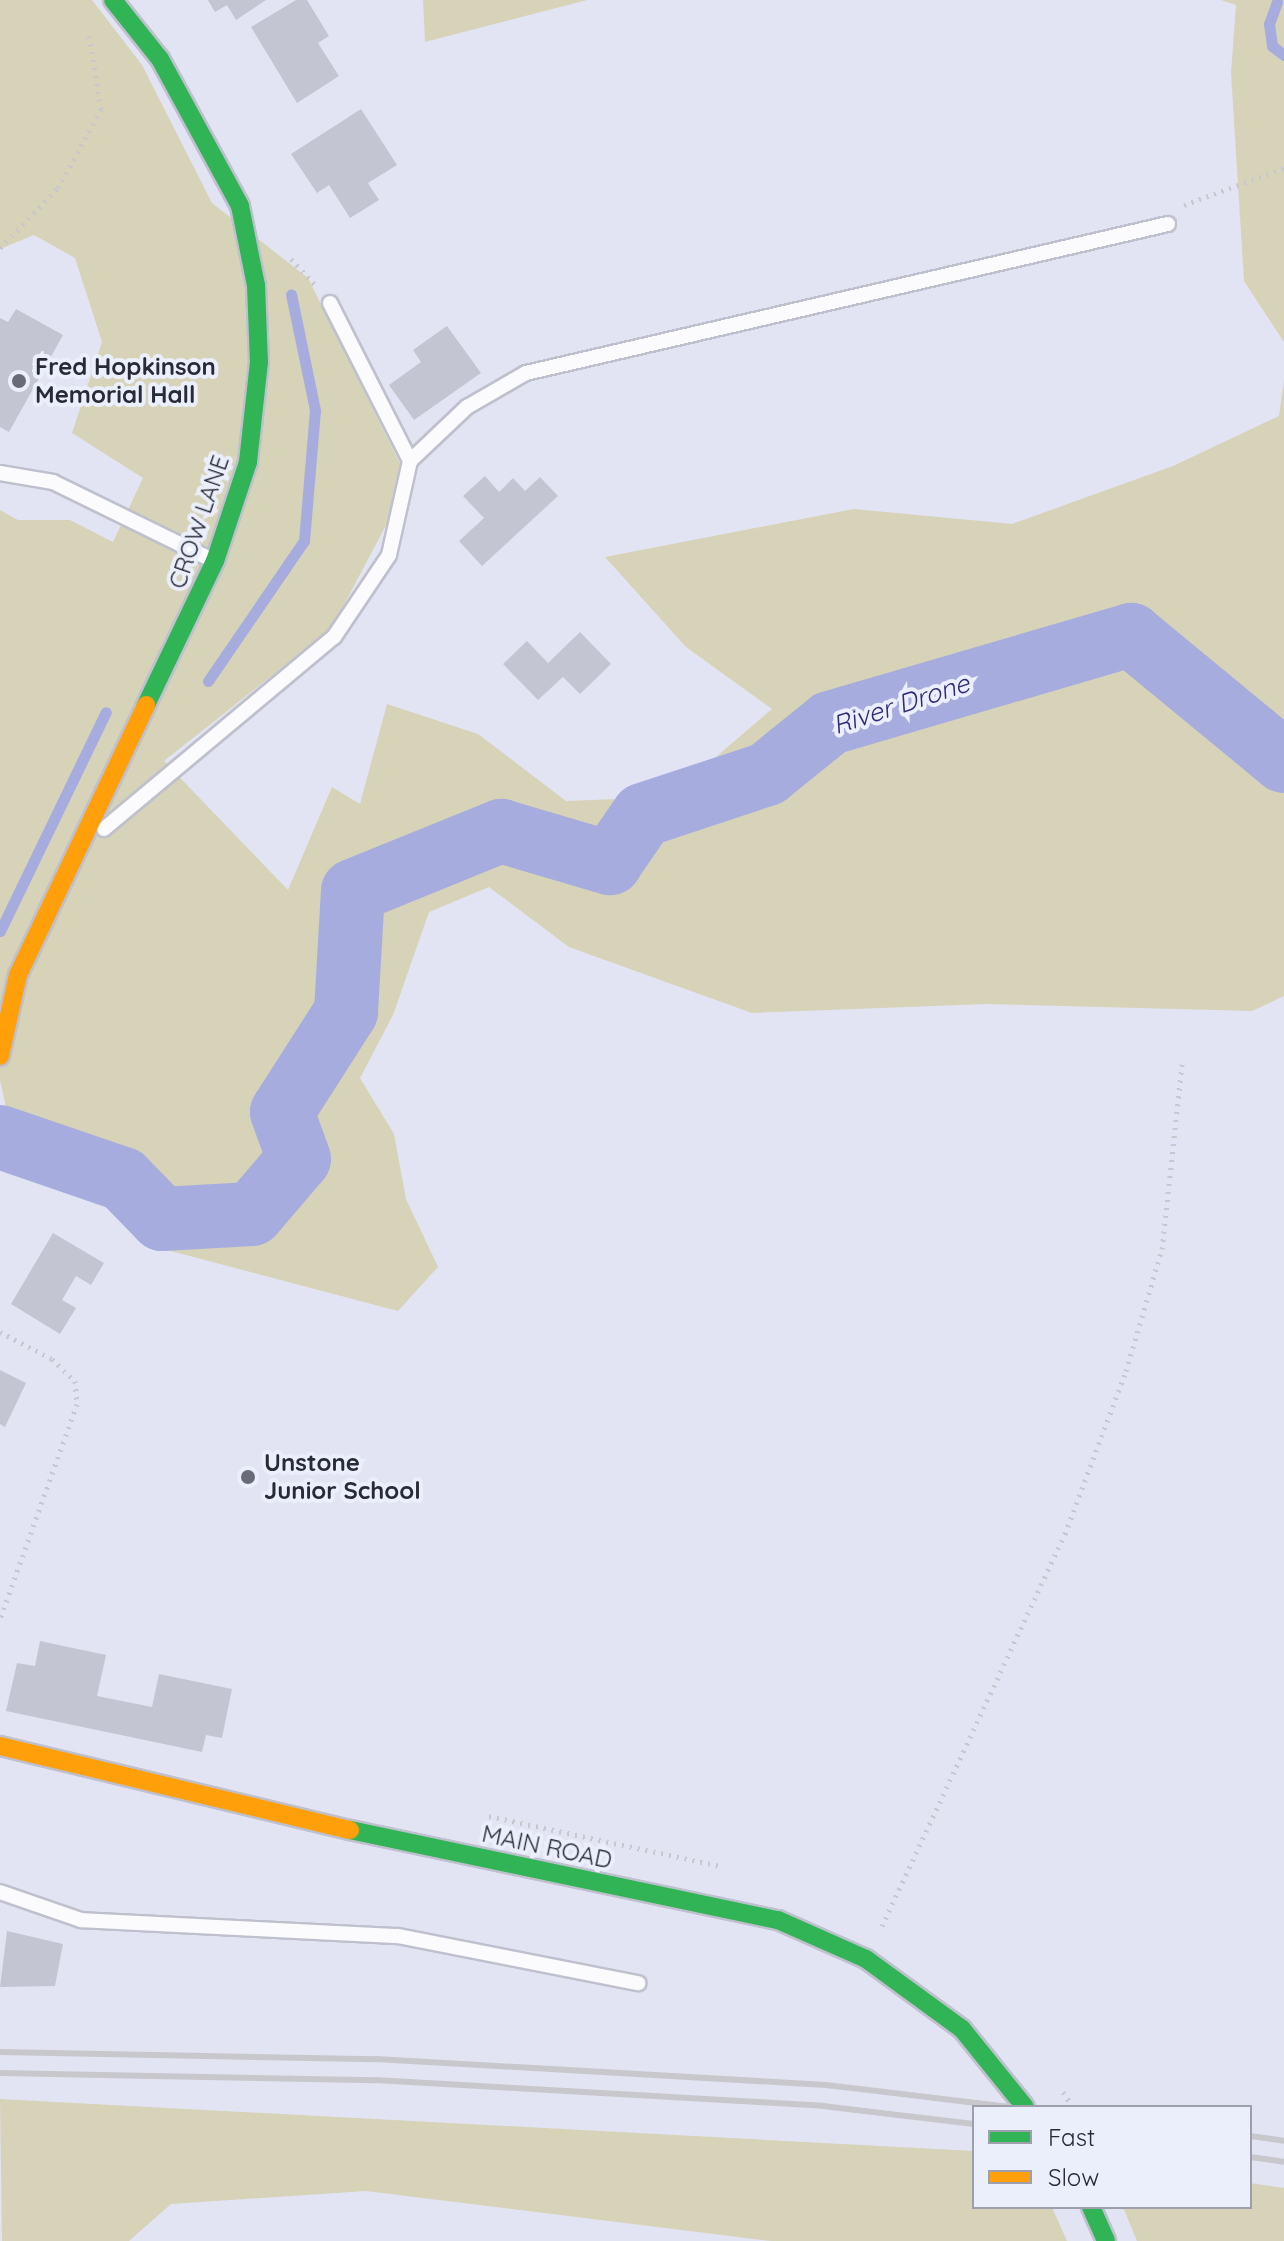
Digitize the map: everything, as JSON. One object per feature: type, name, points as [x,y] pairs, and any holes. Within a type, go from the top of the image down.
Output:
[{"type":"main road","name":"CROW LANE","points":[[0,1056],[18,975],[215,561],[248,462],[259,362],[256,285],[240,206],[160,59],[113,0]]},
{"type":"main road","name":"MAIN ROAD","points":[[0,1746],[186,1795],[778,1920],[866,1959],[962,2029],[998,2069],[1024,2105]]},
{"type":"main road","points":[[1092,2209],[1106,2241]]},
{"type":"lane","points":[[80,850],[334,637],[389,555],[410,461],[467,407],[526,373],[1168,224]]},
{"type":"lane","points":[[330,303],[410,461]]},
{"type":"lane","points":[[0,473],[53,482],[215,561]]},
{"type":"lane","points":[[0,1892],[81,1920],[398,1936],[638,1983]]},
{"type":"path","points":[[0,248],[58,188],[101,109],[84,27]]},
{"type":"path","points":[[1168,224],[1191,197],[1284,168]]},
{"type":"path","points":[[866,1959],[1065,1534],[1126,1371],[1162,1249],[1182,1064]]},
{"type":"path","points":[[0,1332],[52,1359],[75,1381],[77,1404],[0,1619]]},
{"type":"shaded area","points":[[0,0],[92,0],[142,65],[212,203],[308,278],[409,482],[331,629],[164,761],[288,890],[332,787],[360,804],[387,704],[478,734],[566,801],[618,799],[709,763],[772,709],[686,647],[605,557],[854,509],[1012,524],[1173,466],[1279,416],[1284,380],[1284,996],[1252,1011],[986,1004],[752,1013],[569,947],[489,887],[429,912],[393,1015],[360,1078],[394,1134],[406,1199],[438,1267],[398,1311],[167,1250],[12,1135],[0,1080],[0,510],[18,520],[70,520],[113,542],[143,478],[72,433],[102,342],[75,258],[34,235],[0,249]]},
{"type":"shaded area","points":[[423,0],[587,0],[425,42]]},
{"type":"shaded area","points":[[1221,0],[1284,0],[1284,342],[1244,281],[1231,73],[1236,5]]},
{"type":"shaded area","points":[[0,2099],[972,2151],[972,2209],[1053,2209],[1067,2241],[771,2241],[366,2191],[171,2204],[129,2241],[2,2241]]},
{"type":"shaded area","points":[[1252,2183],[1284,2188],[1284,2241],[1137,2241],[1124,2209],[1252,2209]]},
{"type":"building","points":[[208,0],[266,0],[236,20],[227,5],[215,12]]},
{"type":"building","points":[[296,0],[307,0],[329,36],[318,43],[339,76],[297,103],[251,27]]},
{"type":"building","points":[[361,109],[397,165],[368,183],[379,200],[350,218],[329,185],[317,193],[291,154]]},
{"type":"building","name":"Fred Hopkinson Memorial Hall","points":[[16,309],[63,335],[9,432],[0,427],[0,318],[8,322]]},
{"type":"building","points":[[447,326],[481,373],[414,420],[389,385],[421,362],[413,350]]},
{"type":"building","points":[[485,476],[499,492],[513,478],[525,491],[540,477],[558,496],[482,566],[459,541],[484,518],[463,496]]},
{"type":"building","points":[[580,632],[611,664],[580,694],[563,677],[538,700],[503,664],[527,641],[548,663]]},
{"type":"building","points":[[53,1233],[104,1263],[91,1285],[76,1276],[62,1300],[76,1308],[60,1334],[11,1304]]},
{"type":"building","points":[[0,1370],[26,1383],[5,1427],[0,1424]]},
{"type":"building","points":[[40,1641],[106,1655],[97,1696],[152,1707],[159,1674],[232,1689],[222,1738],[206,1735],[202,1752],[6,1711],[17,1663],[35,1666]]},
{"type":"building","points":[[7,1931],[63,1944],[55,1986],[0,1987]]},
{"type":"waterway","points":[[1277,2],[1269,24],[1272,46],[1284,55]]},
{"type":"waterway","points":[[208,681],[304,541],[315,410],[291,294]]},
{"type":"waterway","name":"River Drone","points":[[0,1137],[123,1179],[162,1219],[252,1214],[299,1159],[282,1112],[346,1012],[353,891],[501,831],[610,863],[643,815],[767,774],[830,723],[1131,635],[1284,761]]},
{"type":"waterway","points":[[0,931],[106,712]]},
{"type":"railway","points":[[0,2052],[376,2059],[826,2085],[993,2105]]},
{"type":"railway","points":[[0,2073],[375,2080],[823,2106],[972,2124]]},
{"type":"railway","points":[[1252,2136],[1284,2141]]},
{"type":"railway","points":[[1252,2157],[1284,2162]]},
{"type":"traffic: fast","points":[[113,0],[160,59],[240,206],[256,285],[259,362],[248,462],[215,561],[146,705]]},
{"type":"traffic: fast","points":[[350,1830],[778,1920],[866,1959],[962,2029],[1023,2105]]},
{"type":"traffic: fast","points":[[1092,2209],[1106,2241]]},
{"type":"traffic: slow","points":[[0,1056],[18,975],[146,705]]},
{"type":"traffic: slow","points":[[0,1746],[350,1830]]},
{"type":"place","name":"Fred Hopkinson Memorial Hall","points":[[19,381]]},
{"type":"place","name":"Unstone Junior School","points":[[248,1477]]}]
